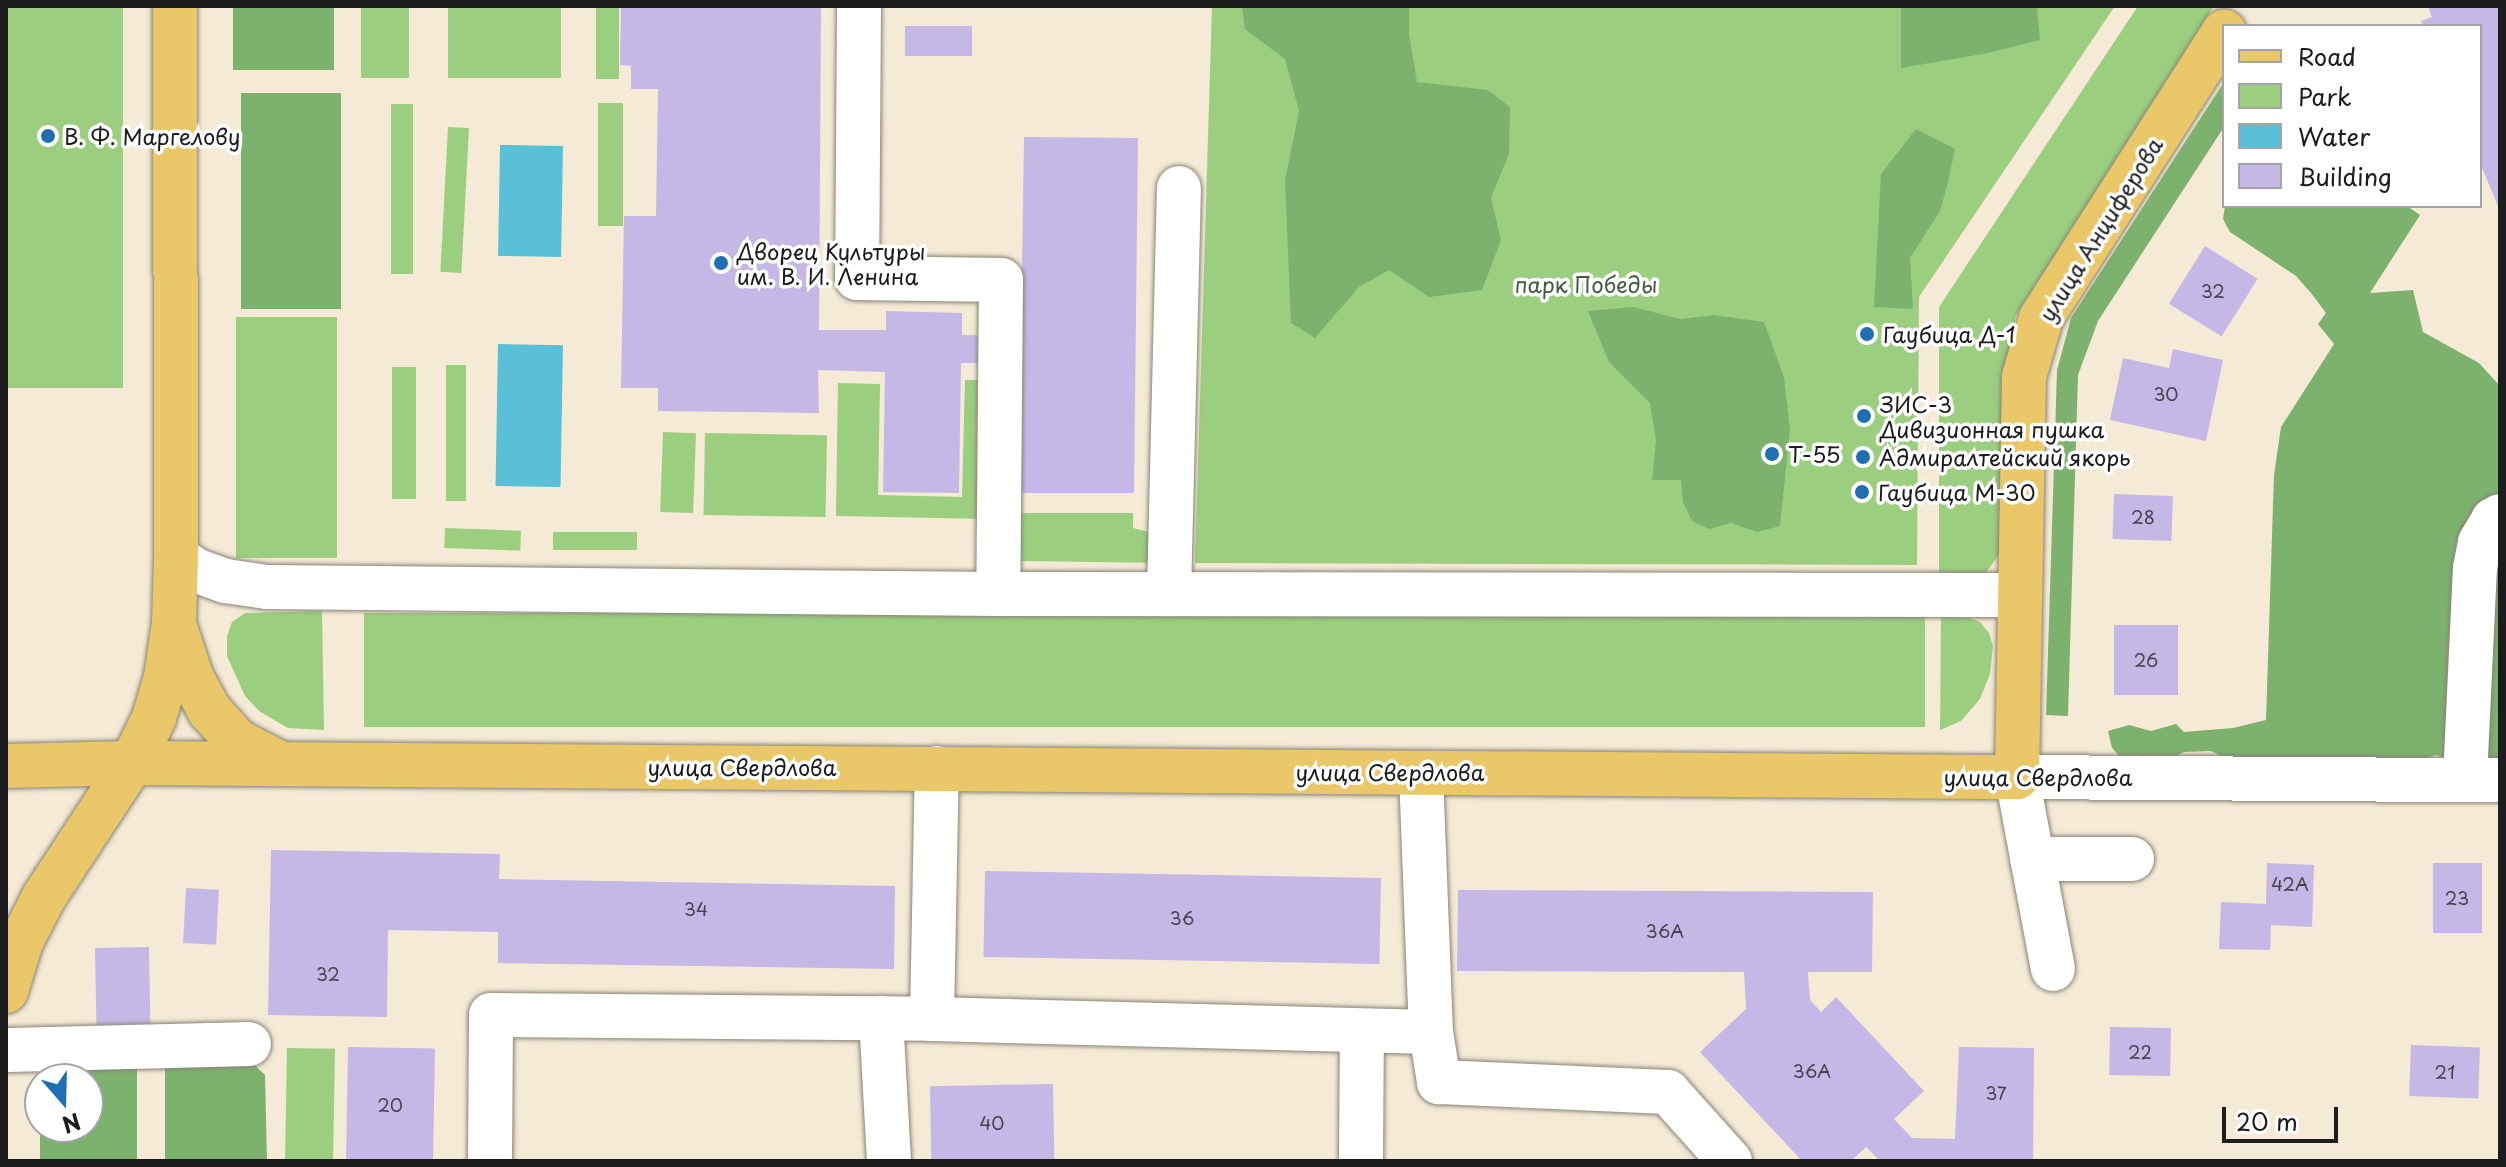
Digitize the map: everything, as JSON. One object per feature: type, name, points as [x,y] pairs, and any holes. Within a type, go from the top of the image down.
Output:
[{"type":"main road","points":[[6,991],[21,942],[44,897],[132,763],[154,718],[166,677],[174,623],[176,557],[175,6]]},
{"type":"main road","points":[[2229,24],[2241,6]]},
{"type":"main road","name":"улица Анциферова","points":[[2017,777],[2024,377],[2041,318],[2222,35]]},
{"type":"main road","name":"улица Свердлова","points":[[174,623],[191,676],[210,711],[237,741],[281,764]]},
{"type":"main road","name":"улица Свердлова","points":[[6,766],[132,763],[2017,777]]},
{"type":"street","points":[[859,6],[857,278],[1001,280],[998,594]]},
{"type":"street","points":[[1169,594],[1179,188]]},
{"type":"street","points":[[2483,779],[2475,568],[2480,542],[2493,520],[2500,516]]},
{"type":"street","points":[[176,557],[195,570],[226,581],[267,587],[998,594],[2020,595]]},
{"type":"street","points":[[932,1019],[937,768]]},
{"type":"street","points":[[1421,773],[1431,1032],[1439,1082],[1668,1092],[1730,1161]]},
{"type":"street","points":[[2017,777],[2053,969]]},
{"type":"street","name":"улица Свердлова","points":[[2017,777],[2483,779]]},
{"type":"street","points":[[2032,859],[2132,859]]},
{"type":"street","points":[[490,1161],[491,1015],[881,1018],[1431,1032]]},
{"type":"street","points":[[881,1018],[889,1161]]},
{"type":"street","points":[[1361,1161],[1362,1032]]},
{"type":"street","points":[[6,1050],[249,1044]]},
{"type":"green space","points":[[6,6],[123,6],[123,388],[6,388]]},
{"type":"green space","points":[[233,6],[334,6],[334,70],[233,70]]},
{"type":"green space","points":[[361,6],[409,6],[409,78],[361,78]]},
{"type":"green space","points":[[448,6],[561,6],[561,78],[448,78]]},
{"type":"green space","points":[[596,6],[619,6],[619,79],[596,79]]},
{"type":"green space","name":"парк Победы","points":[[1212,6],[2115,6],[1919,297],[1917,565],[1195,563]]},
{"type":"green space","points":[[1242,6],[1409,6],[1409,34],[1417,82],[1488,90],[1510,107],[1509,154],[1491,198],[1501,240],[1482,290],[1429,297],[1389,270],[1359,287],[1315,338],[1291,323],[1285,180],[1299,111],[1285,59],[1245,29]]},
{"type":"green space","points":[[1901,6],[2037,6],[2040,40],[1988,53],[1901,68]]},
{"type":"green space","points":[[2138,6],[2214,6],[2015,317],[2001,552],[1982,578],[1939,581],[1939,307]]},
{"type":"green space","points":[[2222,85],[2222,130],[2098,321],[2078,375],[2068,716],[2046,715],[2057,370],[2071,318]]},
{"type":"green space","points":[[241,93],[341,93],[341,309],[241,309]]},
{"type":"green space","points":[[598,103],[623,103],[623,226],[598,226]]},
{"type":"green space","points":[[391,104],[413,104],[413,274],[391,274]]},
{"type":"green space","points":[[448,127],[469,128],[461,273],[440,272]]},
{"type":"green space","points":[[1916,129],[1955,149],[1948,182],[1940,211],[1910,258],[1913,309],[1874,307],[1881,174]]},
{"type":"green space","points":[[2225,208],[2410,208],[2420,215],[2370,293],[2413,290],[2423,332],[2479,363],[2500,386],[2500,771],[2436,755],[2413,762],[2254,771],[2211,751],[2184,752],[2149,770],[2138,755],[2121,758],[2112,748],[2108,731],[2129,725],[2151,731],[2176,724],[2184,732],[2233,728],[2266,720],[2274,475],[2281,427],[2334,344],[2318,324],[2326,313],[2296,276],[2230,232],[2223,219]]},
{"type":"green space","points":[[1634,307],[1680,319],[1714,315],[1764,322],[1784,377],[1790,429],[1780,526],[1757,532],[1731,523],[1709,529],[1692,521],[1683,502],[1681,480],[1652,480],[1656,440],[1650,403],[1609,362],[1588,311]]},
{"type":"green space","points":[[236,317],[337,317],[337,558],[236,558]]},
{"type":"green space","points":[[446,365],[466,365],[466,501],[446,501]]},
{"type":"green space","points":[[392,367],[416,367],[416,499],[392,499]]},
{"type":"green space","points":[[965,380],[989,380],[987,519],[836,516],[838,383],[880,384],[878,495],[962,497]]},
{"type":"green space","points":[[663,432],[696,433],[693,513],[660,512]]},
{"type":"green space","points":[[705,433],[827,435],[826,517],[704,515]]},
{"type":"green space","points":[[1021,513],[1133,513],[1133,528],[1165,536],[1165,563],[1021,561]]},
{"type":"green space","points":[[445,528],[521,531],[520,551],[444,548]]},
{"type":"green space","points":[[553,532],[637,532],[637,550],[553,550]]},
{"type":"green space","points":[[322,611],[324,730],[288,728],[259,711],[245,696],[227,656],[227,636],[232,622],[245,613]]},
{"type":"green space","points":[[364,613],[1925,613],[1925,727],[364,727]]},
{"type":"green space","points":[[1941,617],[1970,618],[1980,622],[1989,633],[1993,646],[1990,674],[1980,699],[1961,721],[1940,730]]},
{"type":"green space","points":[[287,1048],[335,1049],[333,1161],[285,1161]]},
{"type":"green space","points":[[165,1052],[241,1052],[265,1075],[267,1161],[165,1161]]},
{"type":"green space","points":[[40,1061],[137,1061],[137,1161],[40,1161],[40,1143],[104,1143],[104,1063]]},
{"type":"water","points":[[500,145],[563,146],[561,257],[498,256]]},
{"type":"water","points":[[498,344],[563,345],[561,487],[496,486]]},
{"type":"building","name":"Дворец Культуры им. В. И. Ленина","points":[[621,6],[821,6],[819,330],[886,330],[886,311],[962,313],[962,335],[1021,336],[1024,137],[1138,138],[1134,493],[1020,493],[1021,363],[961,363],[959,493],[883,492],[885,372],[818,370],[819,413],[658,411],[658,388],[621,388],[624,216],[656,216],[658,89],[631,89],[631,66],[620,65]]},
{"type":"building","points":[[2428,6],[2500,6],[2500,211],[2482,168],[2482,24],[2422,24],[2421,21],[2432,17]]},
{"type":"building","points":[[905,26],[972,26],[972,56],[905,56]]},
{"type":"building","points":[[2205,246],[2258,279],[2222,337],[2169,304]]},
{"type":"building","points":[[2173,349],[2223,360],[2206,441],[2110,420],[2123,358],[2169,368]]},
{"type":"building","points":[[2114,494],[2173,496],[2171,541],[2112,539]]},
{"type":"building","points":[[2114,625],[2178,625],[2178,695],[2114,695]]},
{"type":"building","points":[[271,850],[500,854],[499,879],[895,886],[894,969],[498,963],[498,932],[388,930],[387,1017],[268,1015]]},
{"type":"building","points":[[2267,863],[2314,865],[2312,927],[2271,925],[2270,950],[2219,949],[2221,902],[2266,904]]},
{"type":"building","points":[[2433,863],[2482,863],[2482,933],[2433,933]]},
{"type":"building","points":[[985,871],[1381,878],[1379,964],[983,957]]},
{"type":"building","points":[[186,888],[219,890],[216,945],[183,943]]},
{"type":"building","points":[[1458,890],[1873,892],[1872,972],[1808,972],[1810,1000],[1821,1012],[1836,997],[1924,1091],[1894,1119],[1912,1138],[1955,1139],[1959,1047],[2034,1048],[2033,1161],[1880,1161],[1866,1147],[1851,1161],[1802,1161],[1700,1052],[1746,1009],[1744,972],[1457,971]]},
{"type":"building","points":[[149,947],[150,1024],[96,1025],[95,948]]},
{"type":"building","points":[[2110,1027],[2171,1028],[2170,1076],[2109,1075]]},
{"type":"building","points":[[2411,1045],[2480,1047],[2478,1098],[2409,1096]]},
{"type":"building","points":[[348,1047],[435,1049],[433,1161],[346,1161]]},
{"type":"building","points":[[1053,1084],[1054,1161],[931,1161],[930,1086]]},
{"type":"place","name":"В. Ф. Маргелову","points":[[48,136]]},
{"type":"place","name":"Дворец Культуры им. В. И. Ленина","points":[[721,263]]},
{"type":"place","name":"Гаубица Д-1","points":[[1867,334]]},
{"type":"place","name":"ЗИС-3 Дивизионная пушка","points":[[1864,416]]},
{"type":"place","name":"Т-55","points":[[1772,454]]},
{"type":"place","name":"Адмиралтейский якорь","points":[[1863,457]]},
{"type":"place","name":"Гаубица М-30","points":[[1862,492]]}]
